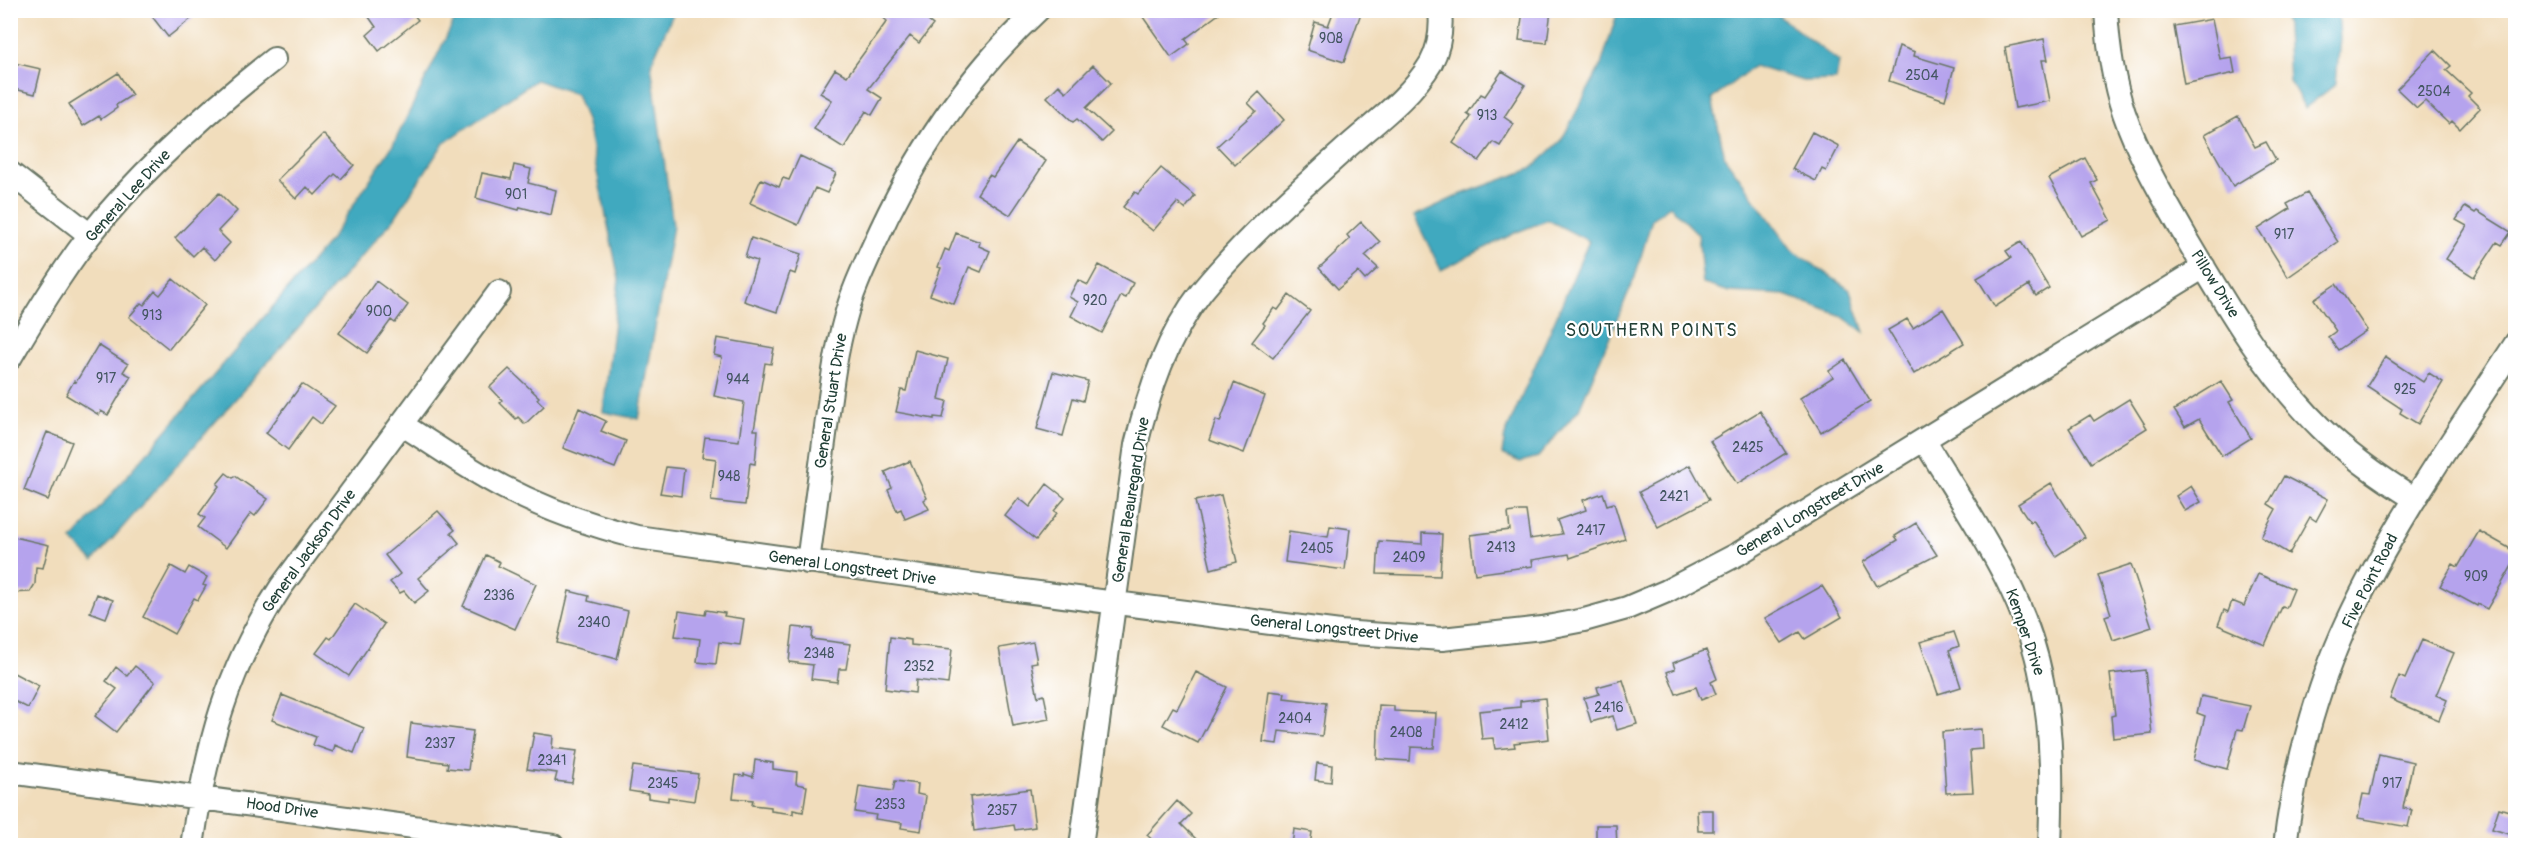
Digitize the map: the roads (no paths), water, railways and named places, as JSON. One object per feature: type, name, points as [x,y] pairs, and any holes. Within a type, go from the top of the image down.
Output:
[{"type":"street","name":"General Stuart Drive","points":[[808,562],[836,357],[845,317],[861,274],[886,217],[923,151],[994,56],[1038,10]]},
{"type":"street","name":"General Beauregard Drive","points":[[1081,846],[1136,445],[1146,403],[1161,363],[1182,322],[1219,272],[1282,207],[1393,107],[1419,78],[1430,64],[1438,48],[1441,27],[1440,10]]},
{"type":"street","name":"Pillow Drive","points":[[2106,10],[2115,79],[2124,115],[2169,208],[2257,351],[2319,426],[2344,450],[2378,476],[2415,499]]},
{"type":"street","name":"General Lee Drive","points":[[10,358],[52,288],[90,235],[132,187],[184,135],[274,59]]},
{"type":"street","points":[[10,173],[90,235]]},
{"type":"street","name":"General Longstreet Drive","points":[[401,424],[503,487],[538,504],[597,526],[637,537],[808,562],[1340,632],[1442,639],[1542,628],[1584,620],[1627,608],[1667,591],[1738,554],[2204,267]]},
{"type":"street","name":"General Jackson Drive","points":[[192,846],[210,744],[240,656],[261,617],[499,292]]},
{"type":"street","name":"Five Point Road","points":[[2285,846],[2297,781],[2313,718],[2330,665],[2347,623],[2415,499],[2516,343]]},
{"type":"street","name":"Kemper Drive","points":[[1924,440],[1999,563],[2029,634],[2042,680],[2049,733],[2052,787],[2050,846]]},
{"type":"street","name":"Hood Drive","points":[[10,772],[553,846]]},
{"type":"water","points":[[459,11],[677,11],[673,14],[651,64],[673,226],[639,419],[603,412],[619,279],[587,123],[576,94],[536,80],[443,144],[394,219],[93,561],[72,540],[331,239],[393,145]]},
{"type":"water","points":[[1618,11],[1777,11],[1779,16],[1839,62],[1836,80],[1803,81],[1754,66],[1712,99],[1725,158],[1792,250],[1850,290],[1864,332],[1840,315],[1785,295],[1730,292],[1703,284],[1698,234],[1670,206],[1652,219],[1635,277],[1579,409],[1538,457],[1520,462],[1502,454],[1505,435],[1589,241],[1548,220],[1517,232],[1441,270],[1414,216],[1462,194],[1531,169],[1561,141],[1601,65]]},
{"type":"water","points":[[2285,11],[2338,11],[2340,37],[2336,84],[2305,108],[2289,81]]},
{"type":"district","name":"SOUTHERN POINTS","points":[[1652,330]]}]
